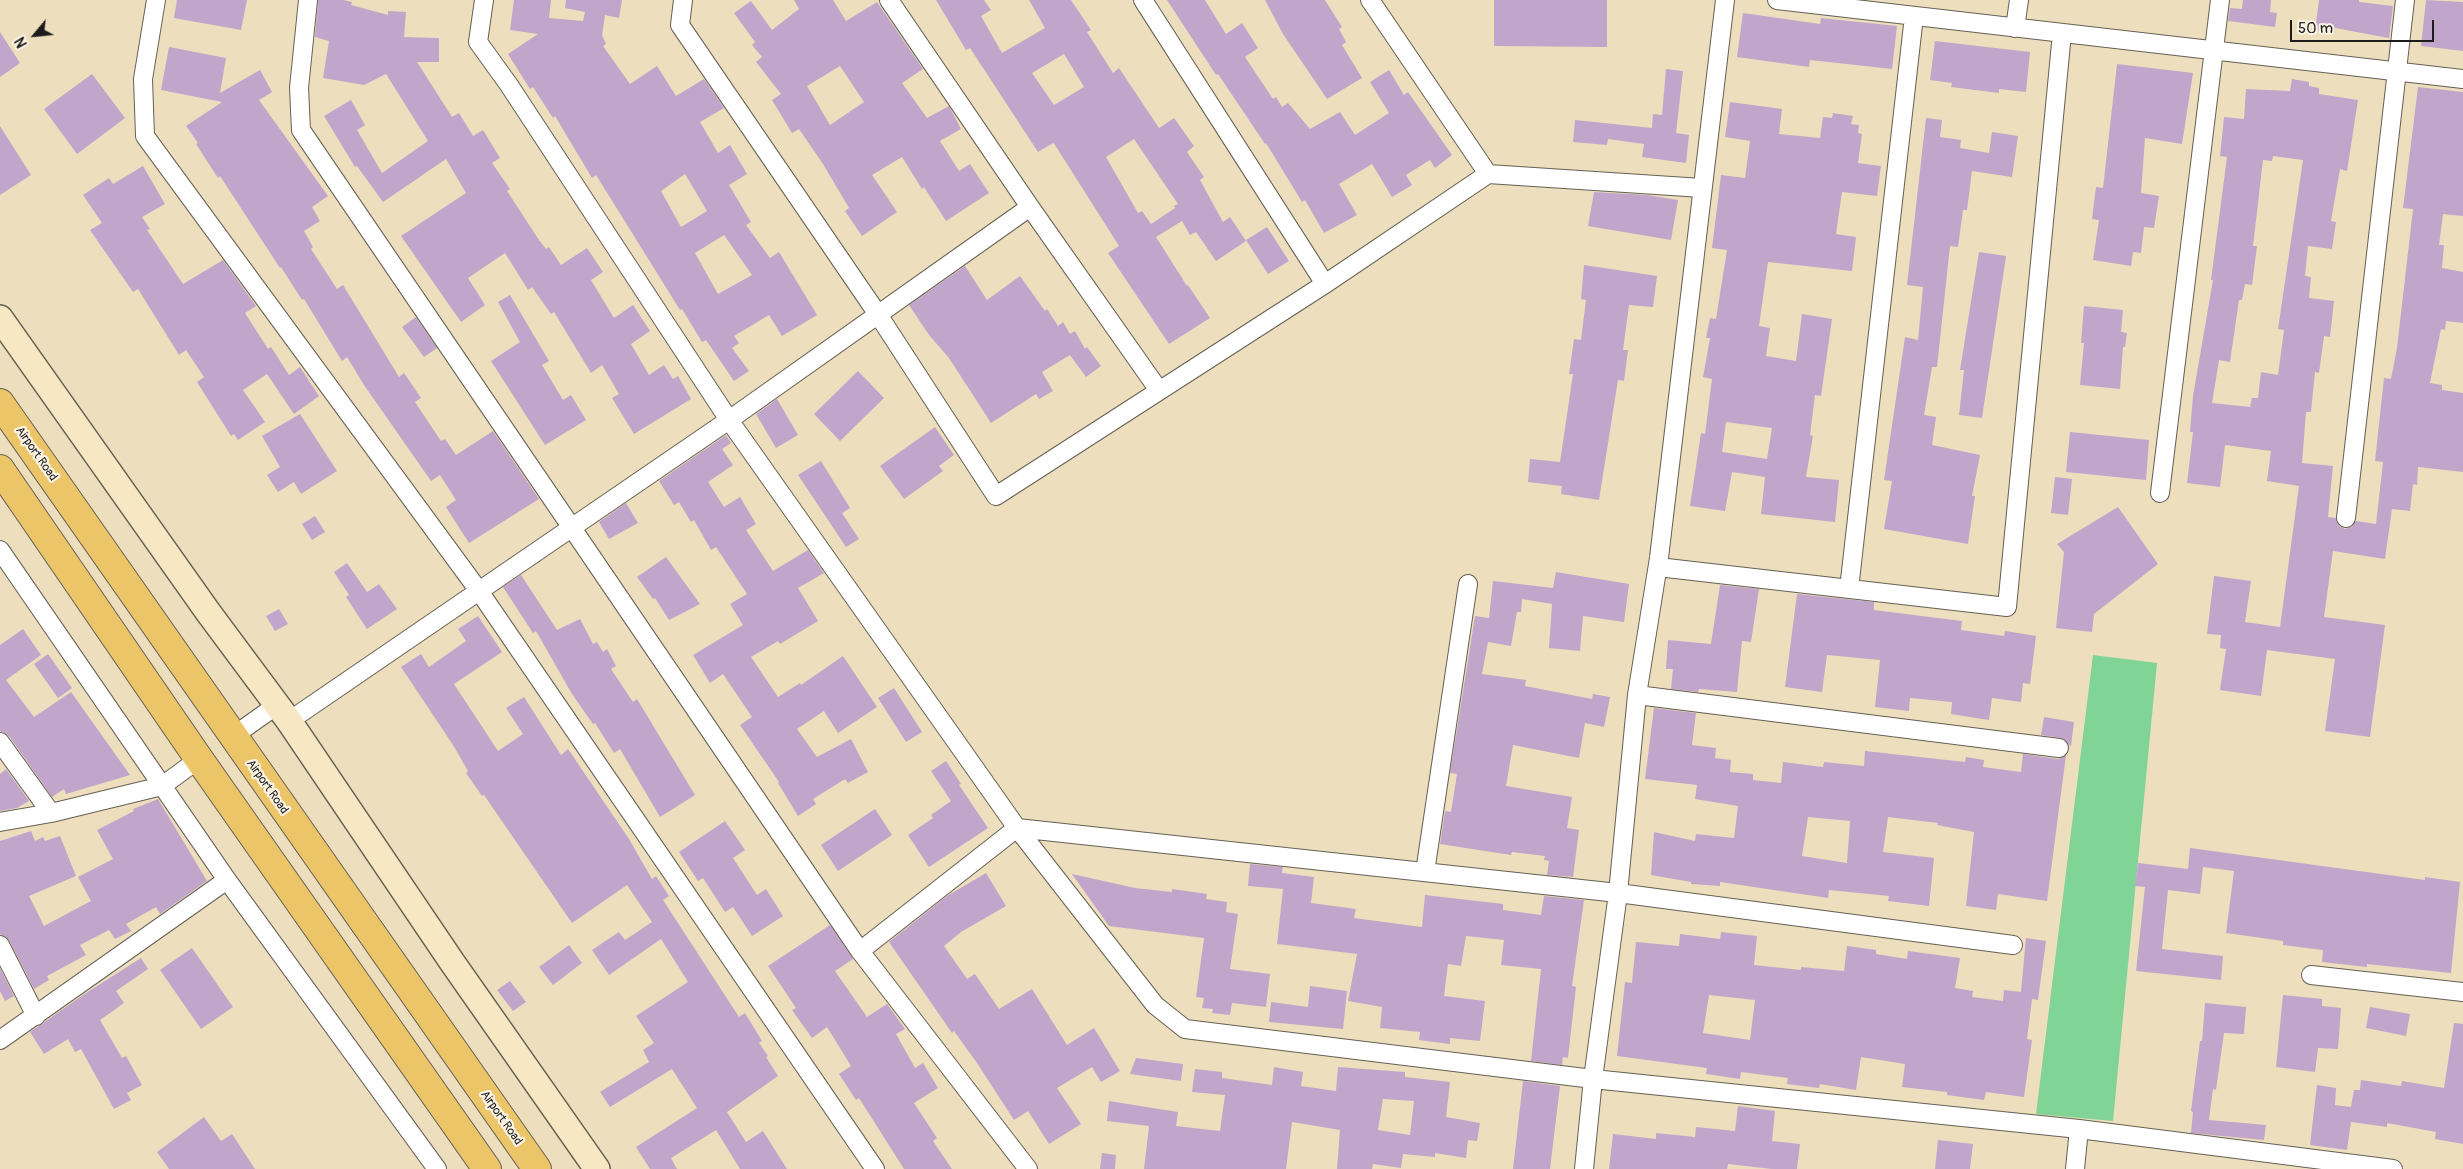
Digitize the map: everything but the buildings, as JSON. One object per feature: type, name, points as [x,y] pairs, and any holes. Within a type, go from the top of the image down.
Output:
[{"type":"main road","name":"Airport Road","points":[[0,403],[232,737],[537,1169]]},
{"type":"main road","points":[[0,468],[198,759],[487,1169]]},
{"type":"street","points":[[156,0],[143,78],[145,136],[479,591],[875,1169]]},
{"type":"street","points":[[308,0],[299,88],[301,130],[860,952],[1028,1169]]},
{"type":"street","points":[[484,0],[478,42],[510,85],[728,420],[1016,828],[1155,1005],[1185,1029],[1593,1079],[2079,1130],[2392,1169]]},
{"type":"street","points":[[683,0],[680,25],[879,316],[996,496],[1158,389],[1325,284],[1488,174],[1702,188]]},
{"type":"street","points":[[889,0],[1030,207],[1158,389]]},
{"type":"street","points":[[1143,0],[1325,284]]},
{"type":"street","points":[[1370,0],[1488,174]]},
{"type":"street","points":[[1584,1169],[1593,1079],[1618,893],[1637,695],[1658,567],[1725,0]]},
{"type":"street","points":[[1777,0],[2463,80]]},
{"type":"street","points":[[2015,28],[2018,0]]},
{"type":"street","points":[[2160,493],[2220,0]]},
{"type":"street","points":[[2346,518],[2405,0]]},
{"type":"street","points":[[1849,589],[1914,16]]},
{"type":"street","points":[[1658,567],[2007,607],[2062,33]]},
{"type":"street","points":[[232,737],[283,713],[479,591],[879,316],[1030,207]]},
{"type":"street","points":[[0,318],[283,713],[446,954],[596,1169]]},
{"type":"street","points":[[0,550],[227,880],[437,1169]]},
{"type":"street","points":[[1425,872],[1468,584]]},
{"type":"street","points":[[1637,695],[2059,748]]},
{"type":"street","points":[[0,742],[51,813]]},
{"type":"street","points":[[0,822],[51,813],[162,786],[198,759]]},
{"type":"street","points":[[860,952],[1016,828],[1618,893],[2013,945]]},
{"type":"street","points":[[0,1040],[227,880]]},
{"type":"street","points":[[0,945],[36,1016]]},
{"type":"street","points":[[2311,975],[2463,992]]},
{"type":"street","points":[[2075,1169],[2079,1130]]},
{"type":"green space","points":[[2093,655],[2157,663],[2113,1121],[2036,1114]]}]
